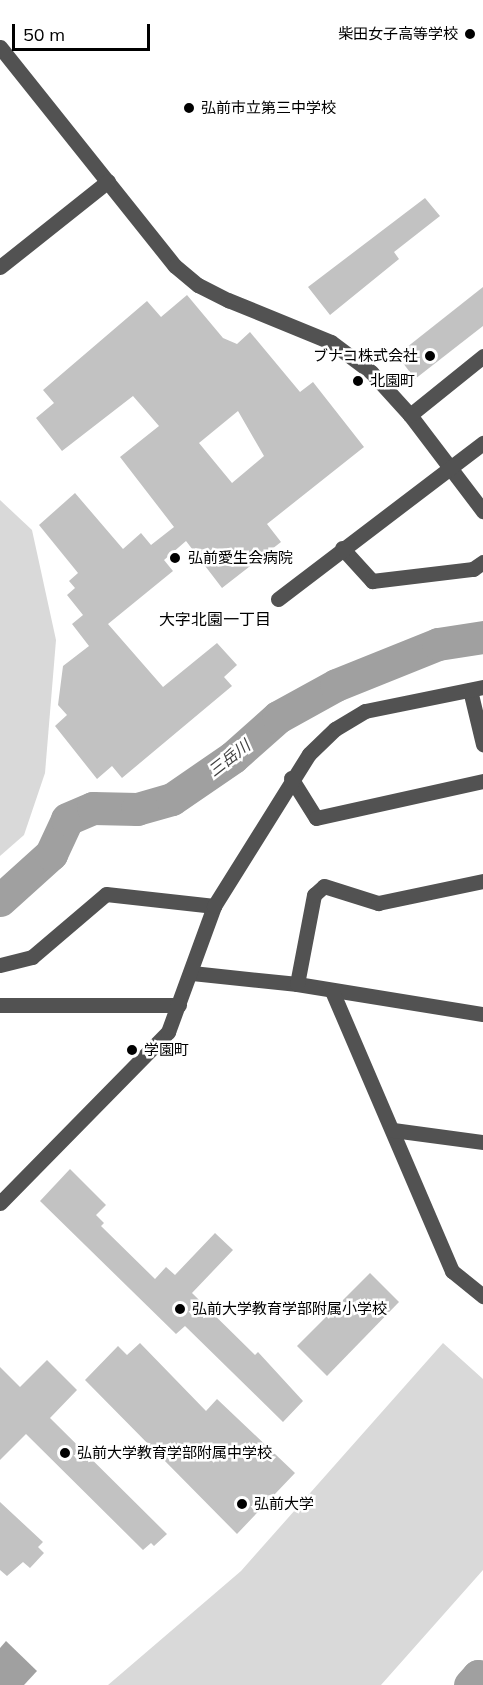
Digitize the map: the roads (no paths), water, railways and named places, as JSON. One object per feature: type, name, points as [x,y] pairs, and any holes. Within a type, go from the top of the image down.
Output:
[{"type":"street","points":[[0,47],[176,266],[198,285],[331,342],[371,372],[410,415],[483,512]]},
{"type":"street","points":[[0,267],[108,181]]},
{"type":"street","points":[[410,415],[483,356]]},
{"type":"street","points":[[278,599],[342,548],[483,443]]},
{"type":"street","points":[[342,548],[372,581],[473,569],[483,562]]},
{"type":"street","points":[[0,1203],[168,1032],[192,973],[214,906],[291,778],[335,729],[365,711],[477,688],[483,744]]},
{"type":"street","points":[[291,778],[316,818],[483,781]]},
{"type":"street","points":[[297,984],[314,895],[324,886],[378,903],[483,881]]},
{"type":"street","points":[[0,965],[32,957],[106,894],[214,906]]},
{"type":"street","points":[[192,973],[297,984],[483,1014]]},
{"type":"street","points":[[332,991],[452,1271],[483,1296]]},
{"type":"street","points":[[0,1005],[179,1005]]},
{"type":"street","points":[[393,1130],[483,1142]]},
{"type":"waterway","name":"三岳川","points":[[0,900],[51,854],[67,819],[93,808],[137,809],[172,799],[233,757],[278,717],[336,685],[438,644],[483,637]]},
{"type":"waterway","points":[[478,1676],[483,1673]]},
{"type":"waterway","points":[[470,1685],[478,1676],[483,1679]]},
{"type":"place","name":"柴田女子高等学校","points":[[470,34]]},
{"type":"place","name":"弘前市立第三中学校","points":[[189,108]]},
{"type":"place","name":"ブナコ株式会社","points":[[430,356]]},
{"type":"place","name":"北園町","points":[[358,381]]},
{"type":"place","name":"弘前愛生会病院","points":[[175,558]]},
{"type":"place","name":"学園町","points":[[132,1050]]},
{"type":"place","name":"弘前大学教育学部附属小学校","points":[[180,1309]]},
{"type":"place","name":"弘前大学教育学部附属中学校","points":[[65,1453]]},
{"type":"place","name":"弘前大学","points":[[242,1504]]},
{"type":"district","name":"大字北園一丁目","points":[[215,619]]}]
